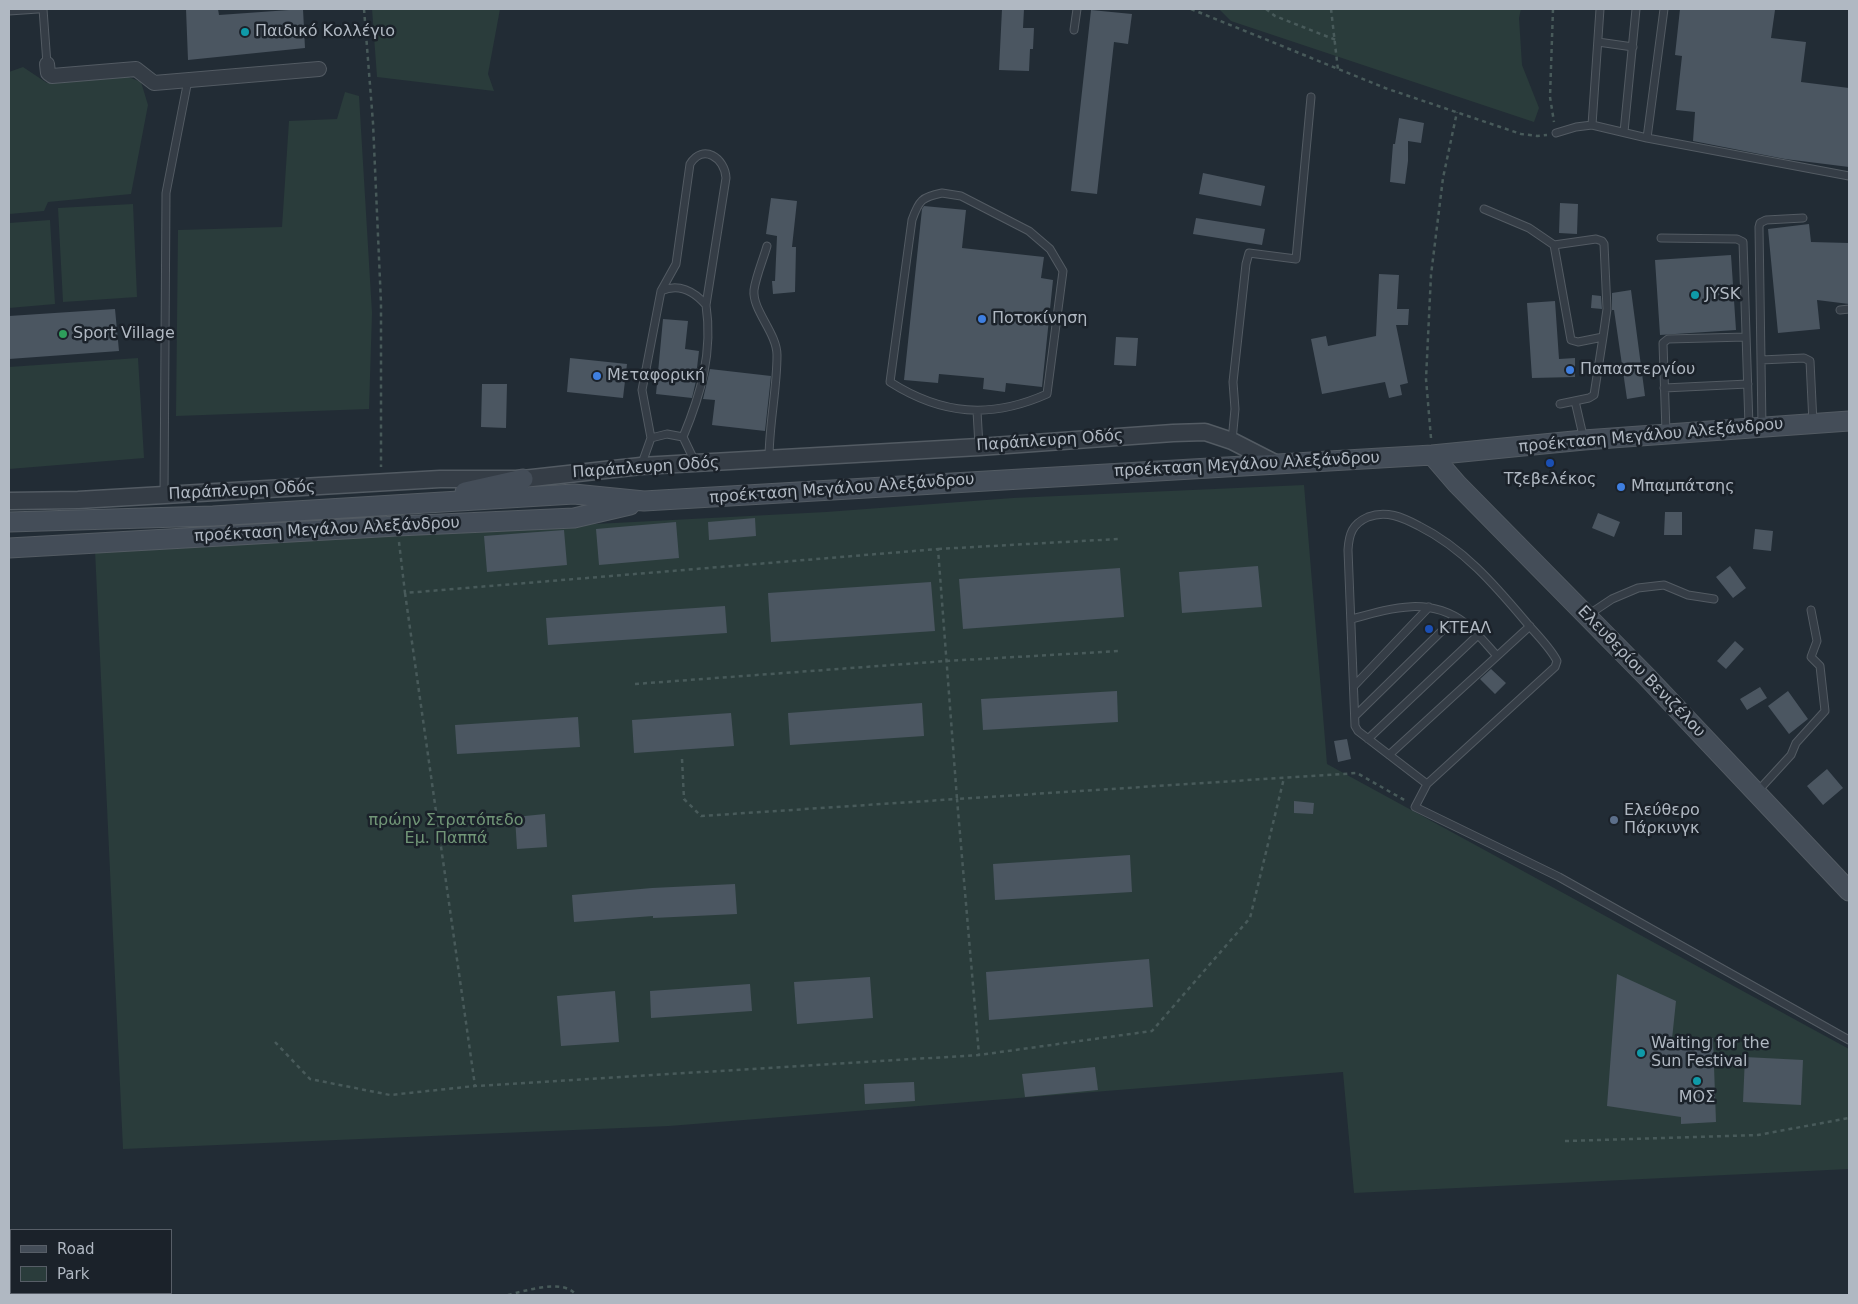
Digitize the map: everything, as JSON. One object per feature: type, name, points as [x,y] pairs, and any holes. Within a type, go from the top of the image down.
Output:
[{"type":"main road","name":"προέκταση Μεγάλου Αλεξάνδρου","points":[[9,522],[213,516],[574,494],[644,501],[1432,455],[1584,440],[1849,421]]},
{"type":"main road","name":"Ελευθερίου Βενιζέλου","points":[[1432,455],[1497,526],[1588,616],[1843,882]]},
{"type":"main road","points":[[410,504],[523,479]]},
{"type":"main road","name":"προέκταση Μεγάλου Αλεξάνδρου","points":[[9,548],[574,518],[644,501]]},
{"type":"street","points":[[47,64],[48,74],[56,76],[134,69],[138,70],[154,84],[319,69]]},
{"type":"street","name":"Παράπλευρη Οδός","points":[[9,501],[78,500],[447,479],[523,479],[641,466],[1205,432],[1232,441],[1277,464]]},
{"type":"lane","points":[[9,11],[38,9]]},
{"type":"lane","points":[[43,9],[47,64]]},
{"type":"lane","points":[[1074,30],[1077,9]]},
{"type":"lane","points":[[1592,125],[1600,9]]},
{"type":"lane","points":[[1624,132],[1636,9]]},
{"type":"lane","points":[[1647,138],[1664,9]]},
{"type":"lane","points":[[1598,42],[1633,47]]},
{"type":"lane","points":[[164,495],[166,193],[188,80]]},
{"type":"lane","points":[[1232,441],[1235,410],[1233,382],[1246,264],[1249,253],[1296,259],[1311,96]]},
{"type":"lane","points":[[1556,133],[1576,127],[1592,125],[1647,138],[1849,176]]},
{"type":"lane","points":[[641,466],[651,438],[642,390],[661,291],[676,264],[690,164],[699,156],[712,155],[723,163],[726,178],[706,305],[708,324],[706,358],[697,403],[683,437],[696,464]]},
{"type":"lane","points":[[942,193],[961,196],[1029,231],[1050,249],[1063,271],[1047,394],[1013,407],[977,411],[959,409],[923,400],[890,382],[912,220],[921,200],[942,193]]},
{"type":"lane","points":[[1484,209],[1529,228],[1554,245],[1596,239],[1604,244],[1607,309],[1594,395],[1589,398],[1560,404]]},
{"type":"lane","points":[[1755,427],[1761,360],[1760,224],[1766,220],[1803,218]]},
{"type":"lane","points":[[1661,238],[1737,239],[1743,242],[1748,384],[1755,427]]},
{"type":"lane","points":[[1554,245],[1571,340],[1578,342],[1603,337]]},
{"type":"lane","points":[[767,246],[754,291],[758,308],[768,326],[777,352],[769,431],[769,459]]},
{"type":"lane","points":[[661,291],[668,288],[686,289],[700,298],[706,305]]},
{"type":"lane","points":[[1840,310],[1849,310]]},
{"type":"lane","points":[[1666,434],[1662,347],[1665,340],[1746,337]]},
{"type":"lane","points":[[1761,360],[1804,358],[1810,361],[1814,423]]},
{"type":"lane","points":[[1664,388],[1748,384]]},
{"type":"lane","points":[[1574,401],[1584,440]]},
{"type":"lane","points":[[977,411],[979,447]]},
{"type":"lane","points":[[651,438],[667,434],[683,437]]},
{"type":"lane","points":[[1427,784],[1356,730],[1348,550],[1350,533],[1361,520],[1377,514],[1400,516],[1432,532],[1464,555],[1493,582],[1555,658],[1556,664],[1427,784],[1415,807],[1558,877],[1849,1040]]},
{"type":"lane","points":[[1588,616],[1612,599],[1638,588],[1664,585],[1688,595],[1714,599]]},
{"type":"lane","points":[[1352,619],[1404,605],[1429,607],[1450,613],[1466,623],[1497,656]]},
{"type":"lane","points":[[1354,686],[1429,607]]},
{"type":"lane","points":[[1756,792],[1791,755],[1796,743],[1825,711],[1820,666],[1811,656],[1817,641],[1811,610]]},
{"type":"lane","points":[[1355,716],[1456,617]]},
{"type":"lane","points":[[1389,755],[1530,626]]},
{"type":"lane","points":[[1368,740],[1478,635]]},
{"type":"path","points":[[364,9],[373,123],[381,302],[382,483]]},
{"type":"path","points":[[1191,9],[1338,70],[1521,134],[1537,136],[1556,133],[1550,97],[1553,9]]},
{"type":"path","points":[[1266,9],[1275,16],[1336,40]]},
{"type":"path","points":[[1331,9],[1338,70]]},
{"type":"path","points":[[1432,455],[1426,379],[1431,275],[1443,178],[1457,112]]},
{"type":"path","points":[[397,526],[475,1086]]},
{"type":"path","points":[[405,593],[938,549],[1118,539]]},
{"type":"path","points":[[938,549],[979,1055]]},
{"type":"path","points":[[636,684],[946,661],[1120,651]]},
{"type":"path","points":[[682,759],[684,799],[701,816],[1357,773],[1415,807]]},
{"type":"path","points":[[275,1042],[310,1079],[390,1095],[475,1086],[979,1055],[1152,1031],[1250,918],[1284,778]]},
{"type":"path","points":[[1565,1141],[1758,1135],[1849,1118]]},
{"type":"path","points":[[508,1295],[536,1288],[564,1287],[576,1295]]},
{"type":"green space","points":[[372,9],[500,9],[488,74],[494,91],[377,77]]},
{"type":"green space","points":[[1219,9],[1521,9],[1519,18],[1522,65],[1539,108],[1534,122],[1231,21]]},
{"type":"green space","points":[[23,67],[47,83],[126,76],[141,82],[148,105],[131,194],[48,202],[44,211],[9,214],[9,72]]},
{"type":"green space","points":[[345,92],[359,96],[372,313],[369,409],[176,416],[178,230],[282,227],[289,121],[337,119]]},
{"type":"green space","points":[[133,204],[137,297],[63,302],[58,208]]},
{"type":"green space","points":[[50,220],[55,304],[9,308],[9,223]]},
{"type":"green space","points":[[138,358],[144,458],[9,469],[9,367]]},
{"type":"green space","name":"πρώην Στρατόπεδο Εμ. Παππά","points":[[1304,485],[1327,764],[1849,1049],[1849,1169],[1354,1193],[1343,1072],[669,1126],[123,1149],[95,550],[826,512],[1013,498]]},
{"type":"building","name":"Παιδικό Κολλέγιο","points":[[186,9],[218,9],[219,15],[303,9],[305,48],[188,60]]},
{"type":"building","points":[[1002,9],[1024,9],[1023,28],[1034,28],[1033,49],[1030,49],[1029,71],[999,70]]},
{"type":"building","points":[[1680,9],[1775,10],[1771,38],[1806,42],[1801,82],[1849,88],[1849,167],[1785,159],[1693,141],[1695,112],[1676,110],[1682,56],[1675,55]]},
{"type":"building","points":[[1091,10],[1132,14],[1128,44],[1114,42],[1097,194],[1071,191]]},
{"type":"building","points":[[1399,118],[1424,123],[1421,143],[1408,141],[1405,184],[1390,182],[1393,144],[1395,144]]},
{"type":"building","points":[[1203,173],[1265,186],[1261,206],[1199,194]]},
{"type":"building","points":[[771,198],[797,201],[792,247],[796,247],[795,292],[773,294],[772,281],[775,281],[777,236],[766,234]]},
{"type":"building","points":[[1560,203],[1578,204],[1577,234],[1559,233]]},
{"type":"building","points":[[924,206],[966,210],[962,248],[1044,257],[1041,278],[1053,280],[1042,387],[1006,383],[1005,392],[983,389],[984,378],[939,374],[938,383],[904,380],[922,209]]},
{"type":"building","points":[[1196,218],[1265,229],[1262,245],[1193,234]]},
{"type":"building","points":[[1809,224],[1811,242],[1849,243],[1849,304],[1817,300],[1820,329],[1778,333],[1768,229]]},
{"type":"building","name":"JYSK","points":[[1731,255],[1736,330],[1660,335],[1655,260]]},
{"type":"building","points":[[1379,274],[1399,275],[1397,309],[1409,309],[1408,325],[1396,325],[1408,383],[1400,385],[1402,395],[1389,398],[1385,382],[1322,394],[1311,339],[1326,336],[1328,346],[1376,336]]},
{"type":"building","points":[[1631,290],[1645,396],[1627,399],[1614,310],[1612,310],[1612,293]]},
{"type":"building","points":[[1592,295],[1601,296],[1602,309],[1591,308]]},
{"type":"building","points":[[1555,301],[1559,359],[1575,358],[1575,377],[1532,378],[1527,303]]},
{"type":"building","name":"Sport Village","points":[[115,309],[119,351],[9,359],[9,316]]},
{"type":"building","points":[[663,319],[688,321],[685,349],[699,351],[697,368],[699,368],[692,398],[656,394]]},
{"type":"building","points":[[1116,337],[1138,338],[1136,366],[1114,365]]},
{"type":"building","points":[[570,358],[627,364],[623,398],[567,392]]},
{"type":"building","points":[[710,369],[771,376],[765,431],[712,425],[715,400],[703,399]]},
{"type":"building","points":[[482,384],[507,384],[506,428],[481,427]]},
{"type":"building","points":[[1665,512],[1682,512],[1682,535],[1664,535]]},
{"type":"building","points":[[1598,513],[1620,522],[1614,537],[1592,528]]},
{"type":"building","points":[[755,518],[756,536],[709,540],[708,522]]},
{"type":"building","points":[[676,522],[679,558],[599,565],[596,529]]},
{"type":"building","points":[[1755,529],[1773,531],[1771,551],[1753,549]]},
{"type":"building","points":[[564,530],[567,565],[487,572],[484,536]]},
{"type":"building","points":[[1258,566],[1262,607],[1182,613],[1179,572]]},
{"type":"building","points":[[1730,566],[1746,588],[1733,598],[1716,577]]},
{"type":"building","points":[[1120,568],[1124,617],[963,629],[959,579]]},
{"type":"building","points":[[931,582],[935,631],[771,642],[768,593]]},
{"type":"building","points":[[725,606],[727,633],[548,645],[546,618]]},
{"type":"building","points":[[1735,641],[1744,649],[1726,669],[1717,661]]},
{"type":"building","points":[[1491,669],[1506,683],[1495,694],[1480,679]]},
{"type":"building","points":[[1760,687],[1767,698],[1747,710],[1740,699]]},
{"type":"building","points":[[1117,691],[1118,722],[983,730],[981,699]]},
{"type":"building","points":[[1788,691],[1808,719],[1789,734],[1768,706]]},
{"type":"building","points":[[922,703],[924,736],[790,745],[788,713]]},
{"type":"building","points":[[731,713],[734,746],[634,753],[632,720]]},
{"type":"building","points":[[578,717],[580,747],[457,754],[455,725]]},
{"type":"building","points":[[1347,739],[1351,759],[1338,762],[1334,741]]},
{"type":"building","points":[[1827,769],[1843,788],[1823,805],[1807,786]]},
{"type":"building","points":[[1294,801],[1314,803],[1313,814],[1294,813]]},
{"type":"building","points":[[545,814],[547,847],[517,849],[515,817]]},
{"type":"building","points":[[1130,855],[1132,892],[995,900],[993,864]]},
{"type":"building","points":[[735,884],[737,914],[653,918],[653,916],[574,922],[572,895],[652,888]]},
{"type":"building","points":[[1149,959],[1153,1007],[989,1020],[986,972]]},
{"type":"building","name":"Waiting for the Sun Festival","points":[[1617,974],[1676,1001],[1672,1039],[1713,1038],[1716,1122],[1681,1124],[1681,1117],[1607,1106]]},
{"type":"building","points":[[870,977],[873,1018],[797,1024],[794,982]]},
{"type":"building","points":[[750,984],[752,1011],[651,1018],[650,991]]},
{"type":"building","points":[[615,991],[619,1042],[561,1046],[557,996]]},
{"type":"building","points":[[1745,1057],[1803,1060],[1801,1105],[1743,1102]]},
{"type":"building","points":[[1095,1067],[1098,1090],[1025,1097],[1022,1074]]},
{"type":"building","points":[[914,1082],[915,1101],[865,1104],[864,1084]]},
{"type":"place","name":"Παιδικό Κολλέγιο","points":[[245,32]]},
{"type":"place","name":"JYSK","points":[[1695,295]]},
{"type":"place","name":"Ποτοκίνηση","points":[[982,319]]},
{"type":"place","name":"Sport Village","points":[[63,334]]},
{"type":"place","name":"Παπαστεργίου","points":[[1570,370]]},
{"type":"place","name":"Μεταφορική","points":[[597,376]]},
{"type":"place","name":"Τζεβελέκος","points":[[1550,463]]},
{"type":"place","name":"Μπαμπάτσης","points":[[1621,487]]},
{"type":"place","name":"ΚΤΕΑΛ","points":[[1429,629]]},
{"type":"place","name":"Ελεύθερο Πάρκινγκ","points":[[1614,820]]},
{"type":"place","name":"Waiting for the Sun Festival","points":[[1641,1053]]},
{"type":"place","name":"ΜΟΣ","points":[[1697,1081]]}]
